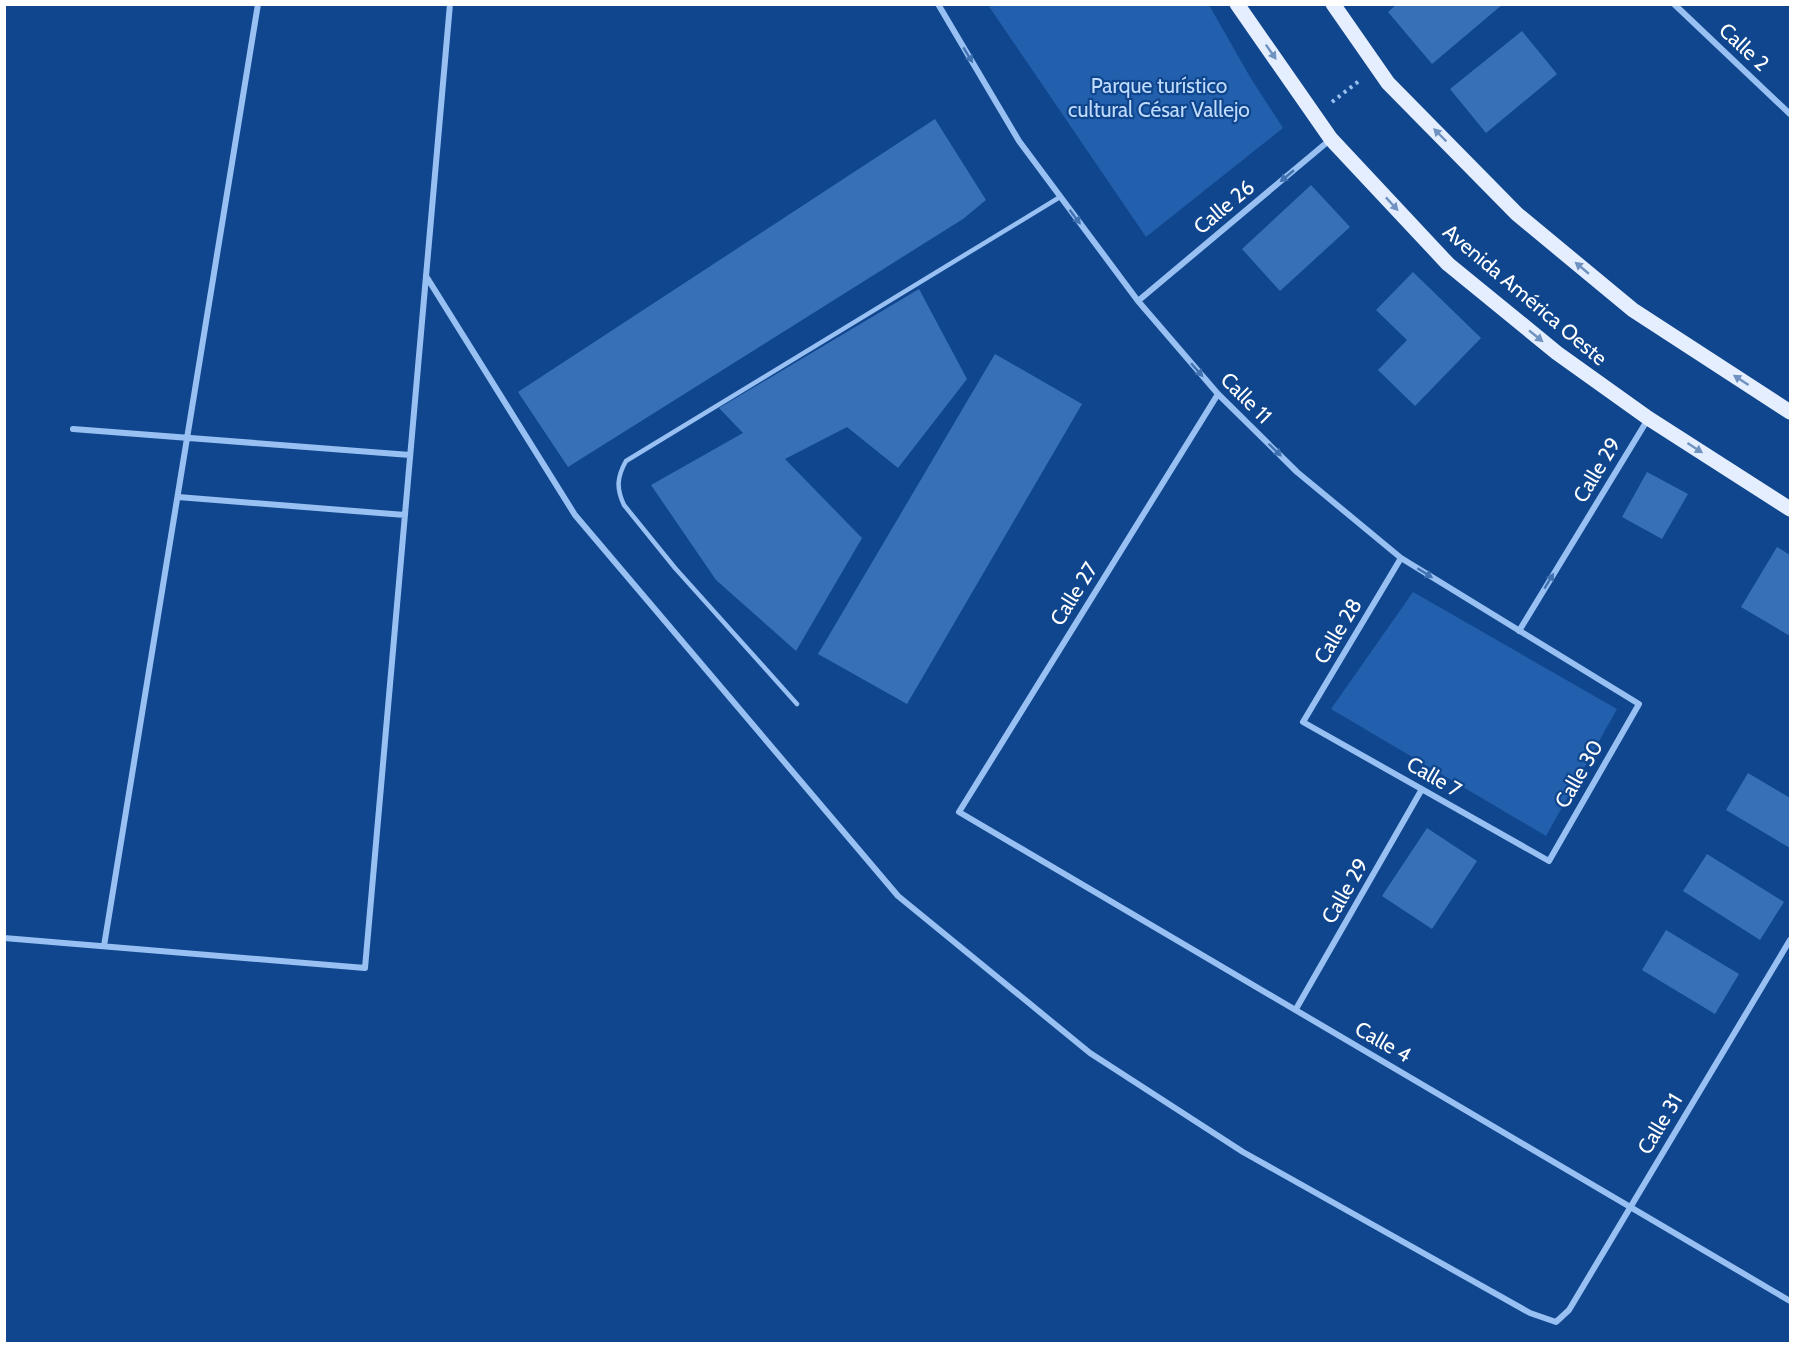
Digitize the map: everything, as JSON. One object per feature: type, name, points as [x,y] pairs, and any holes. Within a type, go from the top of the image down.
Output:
[{"type":"main road","name":"Avenida América Oeste","points":[[1238,4],[1331,139],[1448,264],[1557,353],[1648,418],[1791,509]]},
{"type":"main road","points":[[1333,4],[1388,83],[1517,214],[1633,310],[1791,412]]},
{"type":"street","points":[[104,946],[258,4]]},
{"type":"street","points":[[4,938],[365,968],[450,4]]},
{"type":"street","name":"Calle 11","points":[[938,4],[1019,141],[1138,301],[1218,394],[1297,472],[1401,558],[1639,704]]},
{"type":"street","name":"Calle 2","points":[[1674,4],[1791,114]]},
{"type":"street","name":"Calle 26","points":[[1138,301],[1331,139]]},
{"type":"street","name":"Calle 31","points":[[426,276],[574,515],[898,896],[1090,1053],[1243,1152],[1530,1313],[1557,1322],[1569,1310],[1629,1206],[1791,940]]},
{"type":"street","name":"Calle 27","points":[[960,812],[1218,394]]},
{"type":"street","name":"Calle 29","points":[[1519,631],[1648,418]]},
{"type":"street","points":[[73,429],[188,436],[410,455]]},
{"type":"street","points":[[178,497],[405,515]]},
{"type":"street","name":"Calle 28","points":[[1303,722],[1401,558]]},
{"type":"street","name":"Calle 30","points":[[1549,861],[1639,704]]},
{"type":"street","name":"Calle 7","points":[[1303,722],[1549,861]]},
{"type":"street","name":"Calle 29","points":[[1296,1009],[1422,789]]},
{"type":"street","name":"Calle 4","points":[[960,812],[1791,1301]]},
{"type":"lane","points":[[797,704],[675,568],[624,505],[617,481],[620,471],[626,461],[1060,197]]},
{"type":"path","points":[[1315,115],[1377,67]]},
{"type":"green space","name":"Parque turístico cultural César Vallejo","points":[[988,5],[1209,5],[1250,77],[1283,128],[1146,237]]},
{"type":"green space","points":[[1413,592],[1617,709],[1546,836],[1331,709]]},
{"type":"building","points":[[1397,4],[1503,4],[1432,64],[1388,12]]},
{"type":"building","points":[[1522,31],[1557,74],[1486,133],[1450,89]]},
{"type":"building","points":[[935,119],[986,200],[963,219],[568,467],[518,392]]},
{"type":"building","points":[[1311,185],[1350,227],[1280,291],[1242,249]]},
{"type":"building","points":[[1413,272],[1481,338],[1415,406],[1378,370],[1407,340],[1376,310]]},
{"type":"building","points":[[919,289],[967,379],[898,468],[847,427],[785,459],[862,538],[796,651],[716,580],[651,485],[743,433],[719,408]]},
{"type":"building","points":[[995,354],[1082,404],[907,704],[818,654]]},
{"type":"building","points":[[1647,472],[1688,494],[1662,539],[1622,517]]},
{"type":"building","points":[[1777,547],[1790,555],[1790,636],[1741,607]]},
{"type":"building","points":[[1748,773],[1790,798],[1790,848],[1726,810]]},
{"type":"building","points":[[1427,828],[1477,861],[1432,929],[1382,896]]},
{"type":"building","points":[[1707,854],[1784,902],[1760,940],[1683,891]]},
{"type":"building","points":[[1666,930],[1739,974],[1715,1014],[1642,970]]}]
